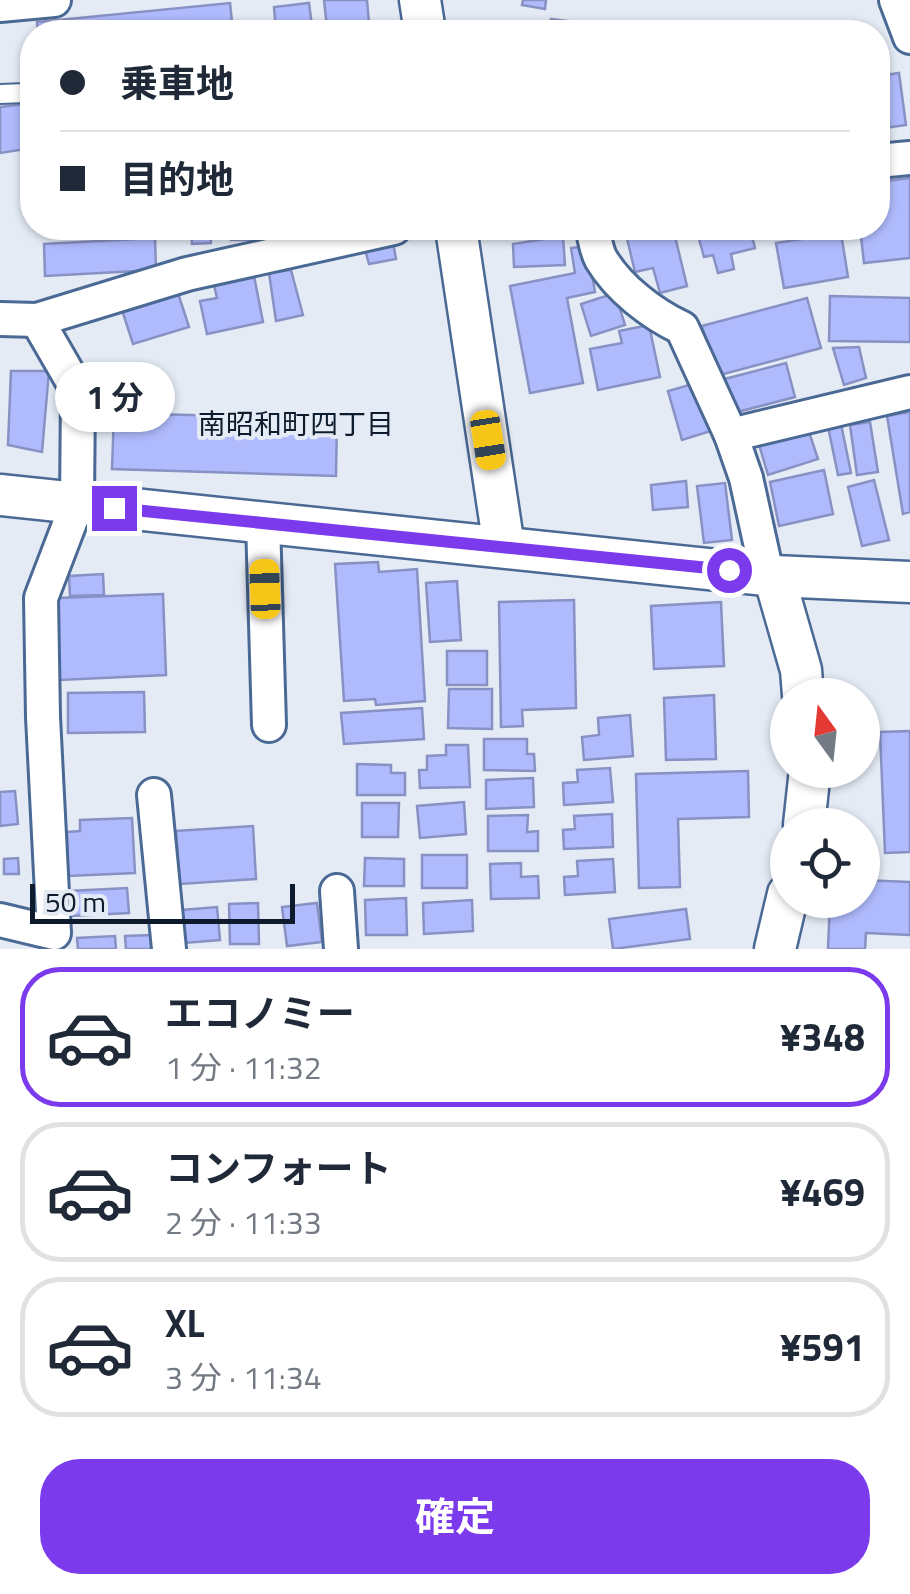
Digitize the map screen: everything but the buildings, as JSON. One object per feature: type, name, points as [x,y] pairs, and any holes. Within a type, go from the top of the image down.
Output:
[{"type":"street","points":[[0,4],[54,0]]},
{"type":"street","points":[[896,0],[910,37]]},
{"type":"street","points":[[0,319],[37,320],[187,274],[340,240]]},
{"type":"street","points":[[458,240],[504,546]]},
{"type":"street","points":[[595,240],[599,256],[619,283],[665,320],[682,328],[731,435],[746,478],[802,678]]},
{"type":"street","points":[[0,920],[54,941],[41,598],[77,504],[78,391],[37,320]]},
{"type":"street","points":[[731,435],[910,392]]},
{"type":"street","points":[[0,495],[771,575],[910,582]]},
{"type":"street","points":[[263,522],[270,725]]},
{"type":"street","points":[[154,795],[169,949]]},
{"type":"street","points":[[337,891],[341,949]]},
{"type":"street","points":[[775,949],[782,918]]},
{"type":"district","name":"南昭和町四丁目","points":[[296,423]]},
{"type":"route","points":[[114,508],[729,570]]}]
